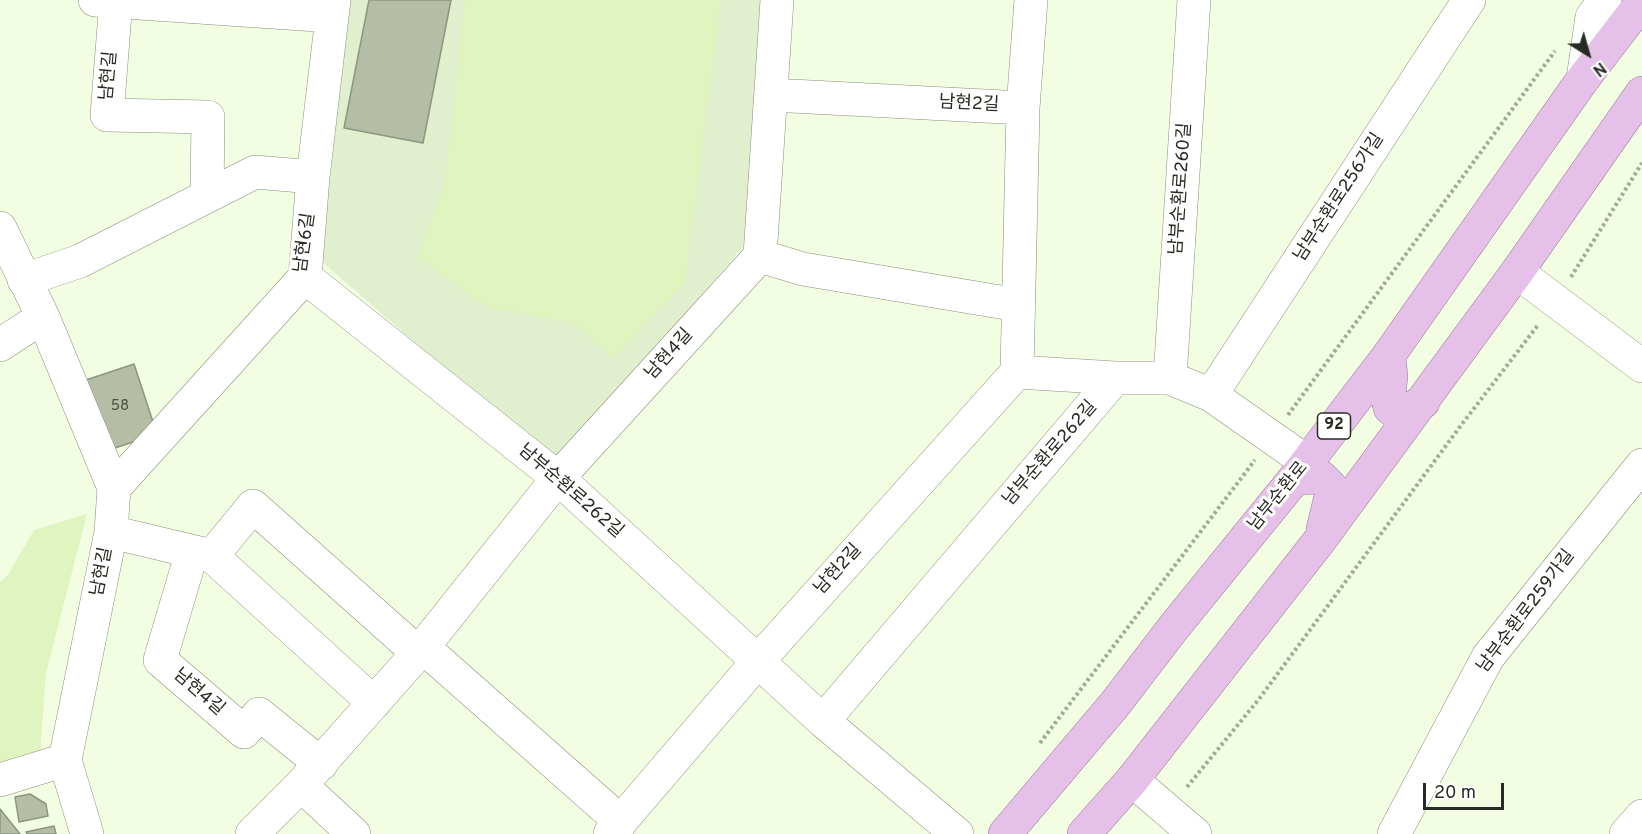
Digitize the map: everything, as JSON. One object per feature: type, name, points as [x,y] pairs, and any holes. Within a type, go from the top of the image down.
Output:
[{"type":"main road","name":"남부순환로","points":[[1005,834],[1115,704],[1301,470],[1389,355],[1583,79],[1642,2]]},
{"type":"main road","points":[[1084,834],[1132,780],[1320,540],[1517,272],[1642,93]]},
{"type":"main road","points":[[1389,355],[1391,377],[1388,400],[1390,408],[1401,412],[1423,402]]},
{"type":"main road","points":[[1301,470],[1321,477],[1331,487],[1331,496],[1320,540]]},
{"type":"street","points":[[777,0],[760,256],[803,269],[1018,305]]},
{"type":"street","name":"남현2길","points":[[420,649],[616,828],[758,661],[1017,372],[1023,108],[1031,0]]},
{"type":"street","name":"남부순환로260길","points":[[1170,378],[1194,0]]},
{"type":"street","name":"남부순환로256가길","points":[[1211,395],[1468,0]]},
{"type":"street","points":[[1583,79],[1592,17],[1605,0]]},
{"type":"street","points":[[105,1],[333,8]]},
{"type":"street","name":"남현길","points":[[105,1],[106,115],[208,117],[207,196]]},
{"type":"street","name":"남현6길","points":[[114,488],[305,277],[313,177],[333,8]]},
{"type":"street","name":"남현2길","points":[[772,95],[1023,108]]},
{"type":"street","points":[[24,280],[80,261],[255,172],[313,177]]},
{"type":"street","name":"남현길","points":[[0,228],[43,317],[114,488],[111,532],[65,760],[87,834]]},
{"type":"street","name":"남현4길","points":[[252,834],[311,775],[420,649],[558,478],[760,256]]},
{"type":"street","points":[[1517,272],[1642,366]]},
{"type":"street","name":"남부순환로262길","points":[[305,277],[558,478],[823,721],[957,834]]},
{"type":"street","points":[[0,345],[43,317]]},
{"type":"street","points":[[1017,372],[1115,378],[1170,378],[1211,395],[1301,470]]},
{"type":"street","name":"남부순환로262길","points":[[823,721],[1115,378]]},
{"type":"street","name":"남부순환로259가길","points":[[1394,834],[1488,657],[1642,465]]},
{"type":"street","name":"남현4길","points":[[311,775],[260,714],[244,732],[160,660],[202,554],[253,506],[420,649]]},
{"type":"street","points":[[111,532],[202,554],[374,703]]},
{"type":"street","points":[[0,780],[65,760]]},
{"type":"street","points":[[311,775],[354,834]]},
{"type":"street","points":[[1132,780],[1195,834]]},
{"type":"street","points":[[1626,834],[1642,816]]},
{"type":"path","points":[[1168,810],[1260,699],[1459,428],[1557,301],[1642,163]]},
{"type":"shaded area","points":[[350,0],[768,0],[760,227],[555,464],[321,261]]},
{"type":"shaded area","points":[[465,0],[721,0],[685,282],[614,358],[572,323],[485,306],[417,257],[445,184]]},
{"type":"shaded area","points":[[87,514],[46,673],[40,755],[0,768],[0,582],[8,575],[34,530]]},
{"type":"building","points":[[369,0],[451,0],[423,143],[344,128]]},
{"type":"building","points":[[134,364],[157,434],[106,451],[83,381]]},
{"type":"building","points":[[30,794],[46,804],[48,816],[19,822],[15,797]]},
{"type":"building","points":[[0,809],[20,834],[0,834]]},
{"type":"building","points":[[54,826],[56,834],[27,834],[26,832]]}]
